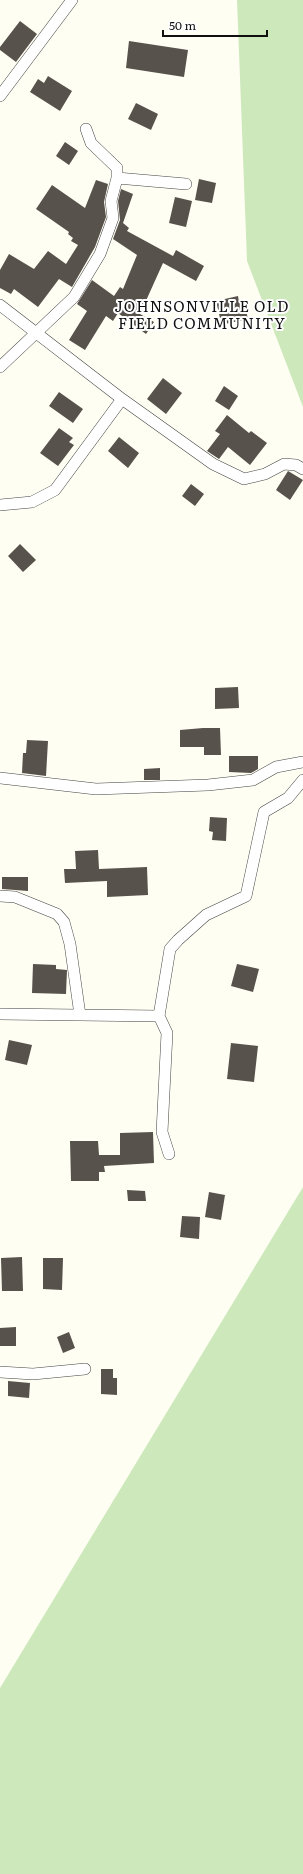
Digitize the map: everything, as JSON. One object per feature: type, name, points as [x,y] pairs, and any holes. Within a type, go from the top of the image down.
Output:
[{"type":"street","points":[[0,96],[72,0]]},
{"type":"street","points":[[0,367],[74,297],[100,254],[113,218],[111,202],[117,178],[116,168],[91,143],[86,129]]},
{"type":"street","points":[[117,178],[186,184]]},
{"type":"street","points":[[0,305],[122,399],[212,464],[244,478],[265,474],[284,464],[296,465],[303,469]]},
{"type":"street","points":[[0,505],[32,502],[55,490],[122,399]]},
{"type":"street","points":[[0,778],[96,790],[208,785],[253,780],[276,767],[303,762]]},
{"type":"street","points":[[169,1154],[162,1132],[167,1033],[159,1016],[170,950],[178,940],[206,915],[246,896],[264,812],[288,798],[303,780]]},
{"type":"street","points":[[0,896],[15,897],[57,914],[64,922],[70,944],[80,1016]]},
{"type":"street","points":[[0,1014],[159,1016]]},
{"type":"street","points":[[0,1372],[33,1374],[85,1369]]},
{"type":"green space","points":[[237,0],[303,0],[303,407],[247,261]]},
{"type":"green space","points":[[303,1187],[303,1874],[0,1874],[0,1688]]},
{"type":"building","points":[[20,21],[37,34],[16,62],[0,50],[0,47]]},
{"type":"building","points":[[129,41],[188,50],[184,77],[126,68]]},
{"type":"building","points":[[48,76],[72,91],[60,111],[30,92],[38,79],[44,83]]},
{"type":"building","points":[[136,103],[158,114],[151,130],[128,119]]},
{"type":"building","points":[[65,142],[78,151],[69,165],[56,156]]},
{"type":"building","points":[[199,179],[216,183],[212,203],[195,200]]},
{"type":"building","points":[[96,180],[108,184],[104,202],[106,217],[95,247],[72,287],[59,279],[38,307],[14,289],[11,294],[0,288],[0,270],[9,254],[34,269],[48,251],[66,264],[78,245],[71,241],[73,238],[68,234],[69,232],[36,209],[52,185],[85,208]]},
{"type":"building","points":[[121,189],[133,194],[123,223],[129,228],[127,231],[173,256],[176,250],[204,266],[196,281],[163,263],[140,314],[154,322],[146,334],[118,313],[113,321],[106,316],[85,350],[69,340],[87,311],[77,304],[92,280],[114,296],[120,287],[123,289],[137,255],[113,239],[120,220],[118,201]]},
{"type":"building","points":[[175,197],[192,201],[186,227],[169,223]]},
{"type":"building","points":[[238,296],[239,302],[244,302],[248,319],[225,324],[223,317],[220,318],[216,301]]},
{"type":"building","points":[[163,378],[182,393],[166,414],[147,399]]},
{"type":"building","points":[[224,386],[238,396],[229,410],[215,401]]},
{"type":"building","points":[[59,392],[83,409],[73,423],[49,406]]},
{"type":"building","points":[[227,415],[249,433],[251,431],[267,443],[250,465],[228,447],[219,459],[207,451],[220,434],[215,431]]},
{"type":"building","points":[[59,428],[73,438],[69,442],[74,445],[58,466],[40,453]]},
{"type":"building","points":[[119,437],[139,453],[128,468],[108,451]]},
{"type":"building","points":[[288,471],[303,480],[290,500],[276,490]]},
{"type":"building","points":[[191,484],[204,494],[195,506],[182,496]]},
{"type":"building","points":[[20,544],[36,560],[23,572],[8,556]]},
{"type":"building","points":[[238,687],[239,708],[215,709],[215,688]]},
{"type":"building","points":[[220,728],[221,755],[204,755],[204,747],[180,747],[180,730]]},
{"type":"building","points":[[27,740],[48,741],[46,776],[22,773],[23,753],[26,753]]},
{"type":"building","points":[[229,756],[258,756],[258,769],[251,773],[229,772]]},
{"type":"building","points":[[160,768],[160,780],[144,780],[144,769]]},
{"type":"building","points":[[210,817],[227,818],[226,841],[212,840],[213,832],[209,831]]},
{"type":"building","points":[[98,850],[99,869],[147,867],[148,895],[107,897],[107,881],[65,883],[64,869],[76,869],[75,851]]},
{"type":"building","points":[[2,877],[28,877],[28,891],[2,889]]},
{"type":"building","points":[[33,964],[56,965],[56,969],[67,970],[66,994],[32,993]]},
{"type":"building","points":[[237,964],[259,969],[253,992],[231,986]]},
{"type":"building","points":[[9,1040],[32,1045],[27,1065],[5,1060]]},
{"type":"building","points":[[231,1043],[258,1046],[254,1082],[227,1079]]},
{"type":"building","points":[[153,1132],[154,1163],[104,1166],[105,1172],[99,1172],[99,1181],[71,1181],[70,1141],[98,1141],[99,1155],[120,1155],[120,1133]]},
{"type":"building","points":[[127,1190],[145,1191],[146,1201],[128,1201]]},
{"type":"building","points":[[209,1192],[225,1195],[221,1220],[205,1217]]},
{"type":"building","points":[[182,1216],[200,1217],[199,1239],[180,1237]]},
{"type":"building","points":[[22,1257],[23,1291],[2,1291],[1,1258]]},
{"type":"building","points":[[43,1258],[63,1258],[62,1290],[43,1289]]},
{"type":"building","points":[[16,1327],[16,1346],[0,1346],[0,1328]]},
{"type":"building","points":[[69,1332],[75,1348],[63,1353],[57,1337]]},
{"type":"building","points":[[101,1369],[113,1369],[113,1378],[117,1378],[117,1395],[101,1394]]},
{"type":"building","points":[[8,1381],[30,1383],[29,1398],[8,1396]]},
{"type":"district","name":"JOHNSONVILLE OLD FIELD COMMUNITY","points":[[202,316]]}]
